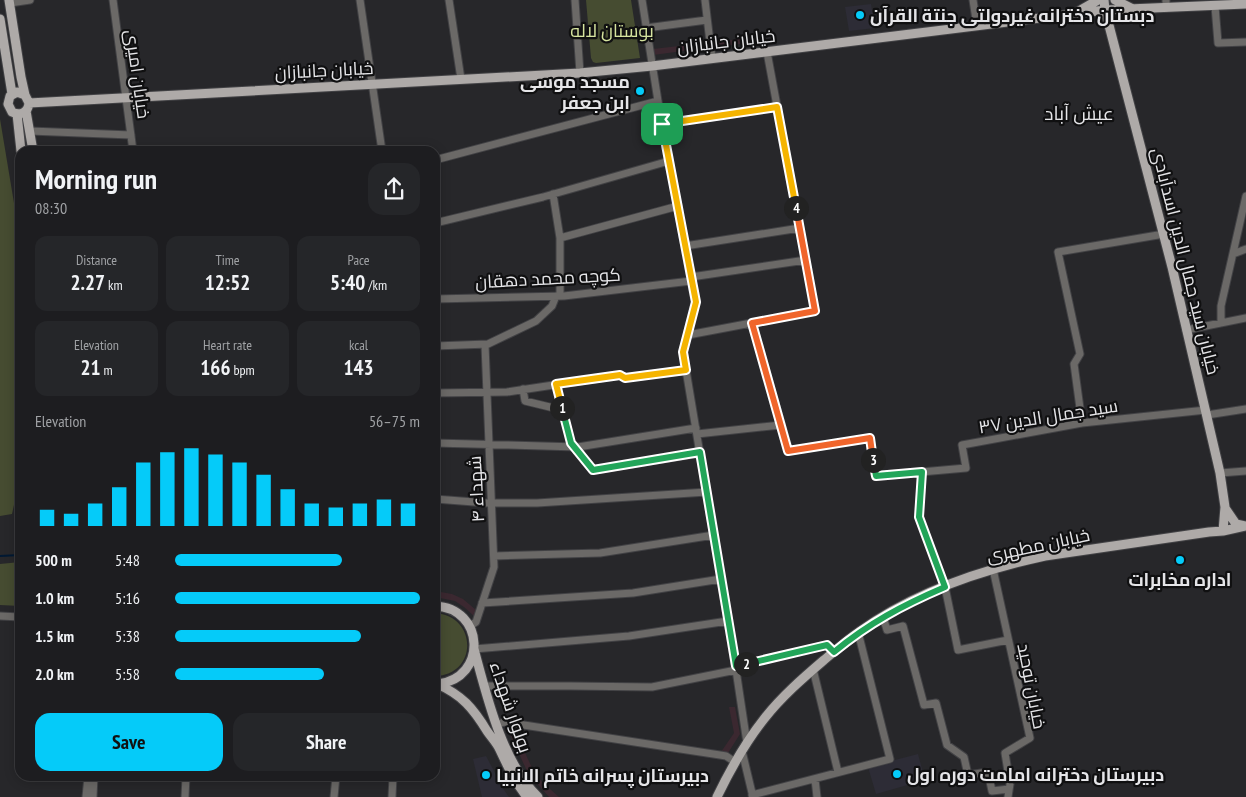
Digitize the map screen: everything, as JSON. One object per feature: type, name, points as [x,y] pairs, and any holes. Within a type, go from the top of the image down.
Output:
[{"type":"main road","points":[[1074,14],[1098,0]]},
{"type":"main road","name":"خیابان سید جمال الدین اسدآبادی","points":[[1104,0],[1105,10],[1164,234],[1220,473],[1225,507],[1225,529]]},
{"type":"main road","points":[[1115,0],[1123,6],[1133,9]]},
{"type":"main road","points":[[9,1],[22,107],[20,146]]},
{"type":"main road","name":"خیابان جانبازان","points":[[22,107],[126,98],[580,73],[712,59],[1105,10],[1133,9],[1166,4],[1214,6],[1246,4]]},
{"type":"main road","points":[[0,19],[6,54],[8,104],[22,107]]},
{"type":"main road","points":[[0,65],[6,54]]},
{"type":"main road","points":[[7,96],[19,92],[33,146]]},
{"type":"main road","points":[[0,111],[22,107]]},
{"type":"main road","points":[[20,146],[21,141],[25,138],[30,140],[32,146]]},
{"type":"main road","points":[[1225,507],[1236,524],[1244,526]]},
{"type":"main road","name":"خیابان مطهری","points":[[717,797],[735,762],[764,718],[801,679],[858,632],[912,601],[992,569],[1045,556],[1244,526]]},
{"type":"main road","points":[[440,607],[461,615],[470,626]]},
{"type":"main road","name":"بولوار شهداء","points":[[470,626],[474,638],[474,649],[496,725],[522,778],[538,797]]},
{"type":"main road","points":[[440,683],[450,681],[462,674],[470,663],[474,649]]},
{"type":"main road","name":"بولوار شهداء","points":[[440,686],[452,690],[478,716],[500,749],[506,766],[515,782],[527,797]]},
{"type":"street","points":[[9,1],[30,0]]},
{"type":"street","name":"خیابان امیری","points":[[113,0],[132,146]]},
{"type":"street","points":[[360,0],[381,146]]},
{"type":"street","points":[[449,0],[461,79]]},
{"type":"street","points":[[574,0],[580,73]]},
{"type":"street","points":[[642,0],[662,124],[696,302],[683,352],[736,668],[752,796],[890,759],[858,632]]},
{"type":"street","points":[[705,0],[712,59]]},
{"type":"street","points":[[973,0],[978,26]]},
{"type":"street","points":[[1214,6],[1218,43],[1246,42]]},
{"type":"street","points":[[646,28],[708,20]]},
{"type":"street","points":[[688,335],[815,311],[767,52]]},
{"type":"street","points":[[440,159],[658,100]]},
{"type":"street","points":[[662,124],[777,107]]},
{"type":"street","points":[[30,131],[131,135]]},
{"type":"street","points":[[440,222],[553,194],[669,161]]},
{"type":"street","points":[[440,346],[485,345],[536,321],[552,306],[558,296],[560,238],[553,194]]},
{"type":"street","points":[[1221,323],[1221,306],[1246,196]]},
{"type":"street","points":[[560,238],[678,206]]},
{"type":"street","points":[[685,246],[800,228]]},
{"type":"street","points":[[1082,423],[1074,364],[1080,354],[1058,252],[1164,234]]},
{"type":"street","points":[[1233,254],[1246,249]]},
{"type":"street","name":"کوچه محمد دهقان","points":[[440,299],[558,296],[691,279],[806,260]]},
{"type":"street","points":[[1186,330],[1246,318]]},
{"type":"street","points":[[752,323],[788,451],[870,438],[876,476],[922,472],[919,517],[945,587],[958,650],[1008,640]]},
{"type":"street","name":"شهداء ۴","points":[[470,626],[476,622],[494,568],[485,345]]},
{"type":"street","points":[[440,393],[523,389],[620,375],[625,378],[686,370]]},
{"type":"street","points":[[556,384],[571,443],[593,470],[700,452]]},
{"type":"street","points":[[523,389],[525,401],[562,410]]},
{"type":"street","name":"سید جمال الدین ۳۷","points":[[922,472],[966,468],[962,445],[1082,423],[1246,409]]},
{"type":"street","points":[[440,443],[574,447],[696,431],[781,425]]},
{"type":"street","points":[[1220,473],[1246,472]]},
{"type":"street","points":[[440,499],[537,503],[707,492]]},
{"type":"street","points":[[494,556],[600,553],[714,534]]},
{"type":"street","name":"خیابان توحید","points":[[992,569],[1030,738],[1005,753],[1010,784],[1008,793]]},
{"type":"street","points":[[482,603],[633,593],[721,579]]},
{"type":"street","points":[[0,616],[15,617]]},
{"type":"street","points":[[883,617],[887,630],[903,626],[924,705],[936,703],[947,745],[964,757],[968,776],[988,772],[992,791],[1008,793]]},
{"type":"street","points":[[474,649],[629,636],[728,621]]},
{"type":"street","points":[[484,686],[652,688],[827,645],[834,652]]},
{"type":"street","points":[[813,669],[838,772]]},
{"type":"street","points":[[496,725],[504,722],[726,756],[735,762]]},
{"type":"street","points":[[815,778],[817,797]]},
{"type":"street","points":[[86,797],[88,781]]},
{"type":"street","points":[[93,797],[94,781]]},
{"type":"street","points":[[185,797],[186,781]]},
{"type":"street","points":[[334,797],[336,781]]},
{"type":"street","points":[[392,797],[393,781]]},
{"type":"shaded area","name":"دبستان دخترانه غیردولتی جنتة القرآن","points":[[871,4],[875,28],[849,31],[845,7]]},
{"type":"shaded area","points":[[763,36],[764,41],[716,47],[715,42]]},
{"type":"shaded area","points":[[705,43],[706,48],[653,55],[653,49]]},
{"type":"shaded area","points":[[440,592],[452,594],[463,599],[476,610],[474,616],[464,607],[455,601],[440,598]]},
{"type":"shaded area","points":[[729,707],[735,707],[740,734],[728,753],[721,752],[734,733]]},
{"type":"shaded area","points":[[506,726],[513,727],[533,770],[542,782],[559,797],[549,797],[528,773]]},
{"type":"shaded area","name":"دبیرستان دخترانه امامت دوره اول","points":[[918,754],[925,780],[876,794],[868,767]]},
{"type":"shaded area","name":"دبیرستان پسرانه خاتم الانبیا","points":[[486,756],[509,797],[482,797],[473,759]]},
{"type":"green space","name":"بوستان لاله","points":[[586,0],[631,0],[640,58],[593,62],[591,58]]},
{"type":"green space","points":[[0,119],[15,209],[15,500],[12,514],[0,516]]},
{"type":"green space","points":[[15,562],[15,606],[0,605],[0,564]]},
{"type":"green space","points":[[440,614],[449,617],[459,624],[465,634],[467,645],[465,656],[459,666],[449,673],[440,675]]},
{"type":"waterway","points":[[0,556],[15,555]]},
{"type":"place","name":"دبستان دخترانه غیردولتی جنتة القرآن","points":[[860,15]]},
{"type":"place","name":"مسجد موسی ابن جعفر","points":[[640,91]]},
{"type":"place","name":"اداره مخابرات","points":[[1180,560]]},
{"type":"place","name":"دبیرستان دخترانه امامت دوره اول","points":[[897,774]]},
{"type":"place","name":"دبیرستان پسرانه خاتم الانبیا","points":[[486,775]]},
{"type":"district","name":"عیش آباد","points":[[1079,113]]},
{"type":"route","points":[[777,107],[815,311],[752,323],[788,451],[870,438],[876,476],[922,472],[919,517],[945,587],[912,601],[874,622],[858,632],[834,652],[827,645],[736,666],[700,452],[593,470],[571,443],[556,384],[620,375],[625,378],[686,370],[683,352],[696,302],[662,124],[777,107]]}]
